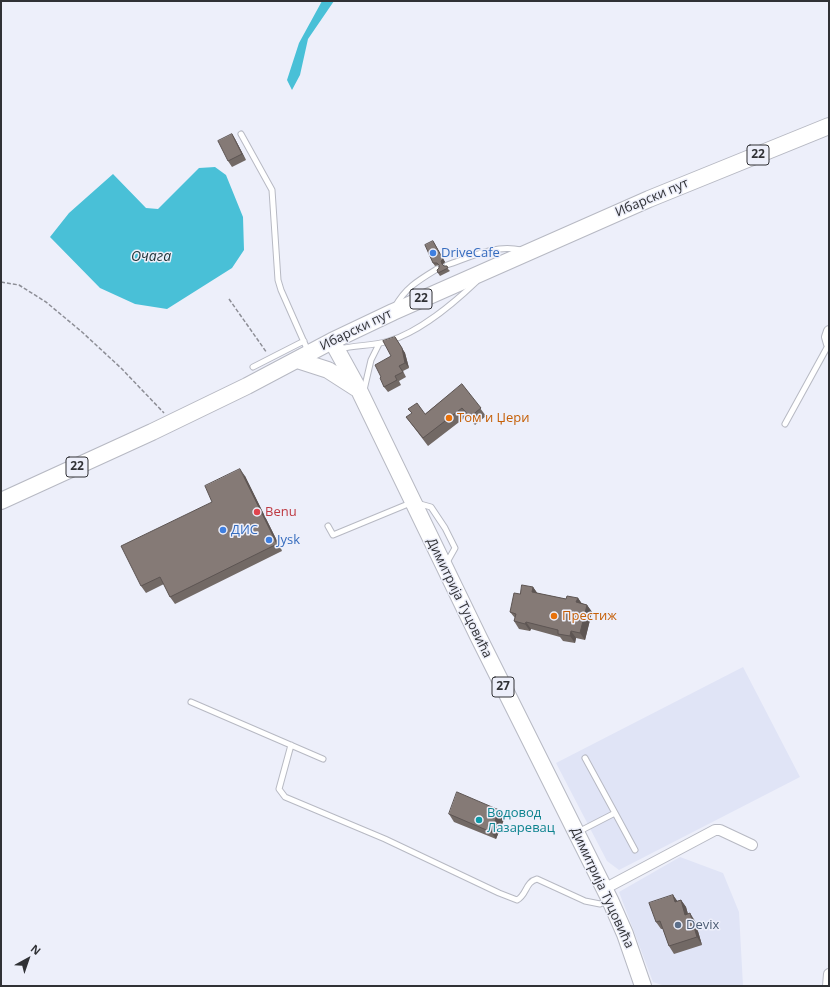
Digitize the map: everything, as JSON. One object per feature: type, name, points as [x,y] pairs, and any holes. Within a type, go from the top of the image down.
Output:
[{"type":"main road","name":"Ибарски пут","points":[[1,501],[247,386],[303,351],[335,345],[393,312],[649,199],[829,126]]},
{"type":"main road","name":"Димитрија Туцовића","points":[[335,345],[361,394],[444,567],[607,894],[633,955],[644,986]]},
{"type":"main road","points":[[303,351],[361,394]]},
{"type":"street","points":[[829,331],[827,338],[829,344]]},
{"type":"street","points":[[607,894],[714,830],[720,830],[752,845]]},
{"type":"street","points":[[828,986],[829,974]]},
{"type":"lane","points":[[241,134],[272,190],[278,280],[303,351],[271,358],[253,367]]},
{"type":"lane","points":[[447,266],[493,249],[517,249],[530,252]]},
{"type":"lane","points":[[393,312],[401,296],[408,289],[421,278],[437,269]]},
{"type":"lane","points":[[335,345],[350,347],[371,346],[391,341],[417,328],[456,300],[490,269]]},
{"type":"lane","points":[[361,394],[371,360],[379,344]]},
{"type":"lane","points":[[785,424],[829,344]]},
{"type":"lane","points":[[328,526],[332,535],[413,502]]},
{"type":"lane","points":[[191,702],[323,759]]},
{"type":"lane","points":[[291,745],[279,789],[285,797],[385,839],[517,900],[523,896],[530,882],[537,880],[585,902],[600,904],[607,894]]},
{"type":"lane","points":[[585,758],[635,850]]},
{"type":"lane","points":[[576,833],[615,813]]},
{"type":"path","points":[[1,282],[19,285],[46,302],[82,332],[121,368],[172,422]]},
{"type":"path","points":[[229,299],[271,358]]},
{"type":"shaded area","points":[[743,667],[800,777],[619,870],[607,861],[556,763]]},
{"type":"shaded area","points":[[680,857],[723,873],[739,912],[743,986],[665,986],[653,982],[619,892]]},
{"type":"water","points":[[322,1],[334,1],[308,39],[300,75],[292,90],[287,80],[299,43]]},
{"type":"water","name":"Очага","points":[[215,167],[226,175],[243,217],[244,250],[232,268],[167,309],[135,304],[100,288],[50,237],[69,213],[113,174],[146,208],[158,209],[199,168]]},
{"type":"building","points":[[232,134],[242,154],[228,161],[218,141]]},
{"type":"building","points":[[433,241],[443,259],[441,261],[442,264],[448,268],[438,273],[437,270],[439,265],[437,263],[433,263],[425,245]]},
{"type":"building","points":[[395,337],[402,348],[405,363],[399,366],[403,372],[395,376],[397,380],[384,387],[375,365],[391,356],[383,341]]},
{"type":"building","name":"Том и Џери","points":[[462,384],[481,408],[470,417],[462,408],[423,438],[406,417],[412,413],[408,409],[417,403],[425,414]]},
{"type":"building","name":"ДИС","points":[[240,469],[277,544],[170,597],[160,577],[141,586],[121,546],[212,502],[205,486]]},
{"type":"building","name":"Престиж","points":[[522,585],[533,587],[532,592],[566,599],[567,596],[578,598],[576,602],[587,605],[580,633],[571,631],[570,636],[558,634],[558,630],[526,622],[525,624],[514,621],[516,614],[510,612],[514,593],[520,594]]},
{"type":"building","name":"Водовод Лазаревац","points":[[457,792],[499,810],[491,832],[449,814]]},
{"type":"building","name":"Devix","points":[[673,895],[675,902],[681,900],[685,915],[690,913],[697,937],[669,946],[660,921],[656,922],[649,903]]},
{"type":"place","name":"DriveCafe","points":[[433,253]]},
{"type":"place","name":"Том и Џери","points":[[449,418]]},
{"type":"place","name":"Benu","points":[[257,512]]},
{"type":"place","name":"ДИС","points":[[223,530]]},
{"type":"place","name":"Jysk","points":[[269,540]]},
{"type":"place","name":"Престиж","points":[[554,616]]},
{"type":"place","name":"Водовод Лазаревац","points":[[479,820]]},
{"type":"place","name":"Devix","points":[[678,925]]}]
